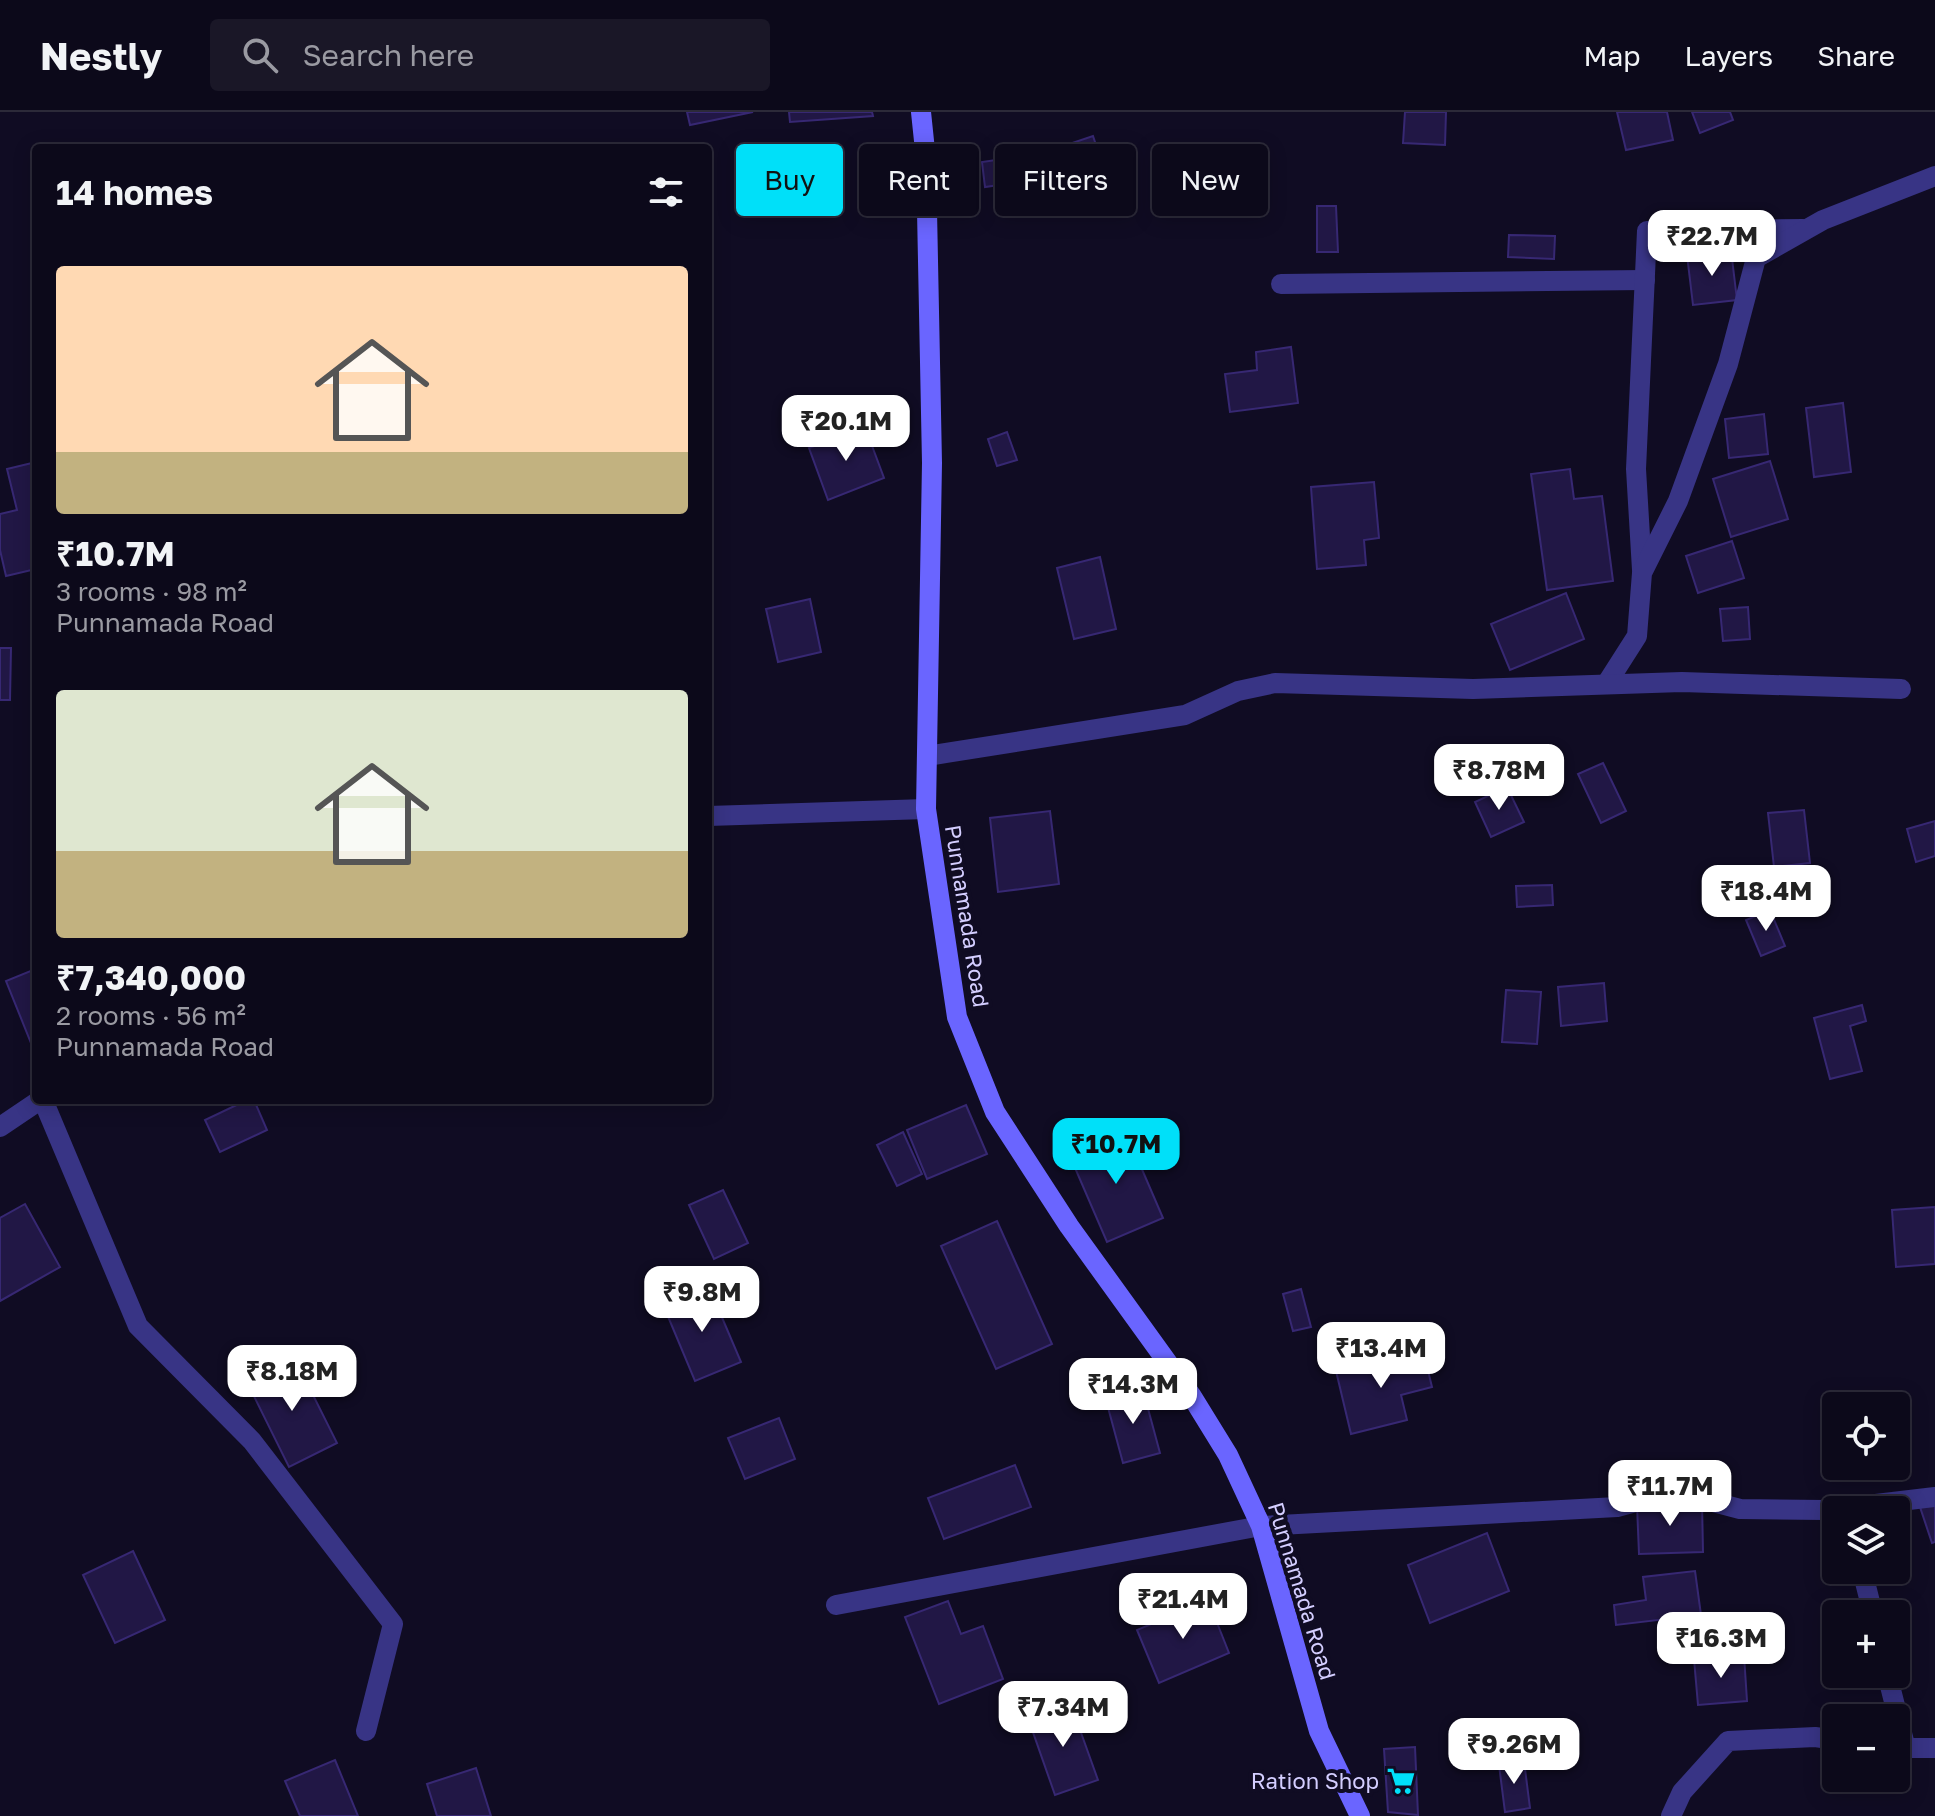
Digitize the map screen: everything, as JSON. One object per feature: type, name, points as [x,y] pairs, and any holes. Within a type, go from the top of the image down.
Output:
[{"type":"main road","name":"Punnamada Road","points":[[921,112],[926,160],[932,463],[926,809],[957,1017],[995,1112],[1069,1226],[1191,1395],[1228,1455],[1261,1526],[1319,1731],[1360,1816]]},
{"type":"street","points":[[1642,573],[1678,501],[1728,364],[1756,258],[1823,220],[1935,176]]},
{"type":"street","points":[[1607,683],[1637,636],[1642,573],[1636,469],[1647,231],[1807,229]]},
{"type":"street","points":[[1281,284],[1645,280]]},
{"type":"street","points":[[927,756],[1185,715],[1238,691],[1275,683],[1473,689],[1682,682],[1901,689]]},
{"type":"street","points":[[712,816],[926,809]]},
{"type":"street","points":[[0,1127],[35,1104]]},
{"type":"street","points":[[43,1104],[138,1326],[252,1441],[393,1624],[366,1731]]},
{"type":"street","points":[[1910,1500],[1935,1497]]},
{"type":"street","points":[[836,1605],[1261,1526],[1617,1507],[1639,1501],[1702,1499],[1740,1509],[1822,1510]]},
{"type":"street","points":[[1671,1816],[1682,1792],[1728,1741],[1822,1738]]},
{"type":"street","points":[[1910,1749],[1935,1748]]},
{"type":"building","points":[[687,112],[753,112],[690,125]]},
{"type":"building","points":[[789,112],[872,112],[873,116],[790,122]]},
{"type":"building","points":[[1405,112],[1446,112],[1445,145],[1403,143]]},
{"type":"building","points":[[1617,112],[1667,112],[1673,140],[1626,150]]},
{"type":"building","points":[[1692,112],[1730,112],[1733,120],[1700,133]]},
{"type":"building","points":[[1093,136],[1096,144],[1069,144]]},
{"type":"building","points":[[995,160],[995,186],[985,187],[982,162]]},
{"type":"building","points":[[1317,206],[1336,206],[1338,252],[1317,252]]},
{"type":"building","points":[[1509,235],[1555,236],[1554,259],[1508,257]]},
{"type":"building","points":[[1731,250],[1737,300],[1693,305],[1687,255]]},
{"type":"building","points":[[1291,347],[1298,403],[1230,412],[1225,374],[1257,370],[1256,352]]},
{"type":"building","points":[[1843,403],[1851,472],[1814,477],[1806,408]]},
{"type":"building","points":[[1764,414],[1768,454],[1729,458],[1725,419]]},
{"type":"building","points":[[865,427],[884,478],[828,500],[809,448]]},
{"type":"building","points":[[1007,432],[1017,460],[997,466],[988,439]]},
{"type":"building","points":[[1770,461],[1788,519],[1731,537],[1713,479]]},
{"type":"building","points":[[32,463],[32,570],[6,576],[0,550],[0,514],[17,510],[7,469]]},
{"type":"building","points":[[1570,469],[1574,499],[1602,496],[1613,581],[1547,590],[1531,474]]},
{"type":"building","points":[[1374,482],[1379,538],[1364,540],[1366,565],[1317,569],[1311,487]]},
{"type":"building","points":[[1732,541],[1744,578],[1698,593],[1686,556]]},
{"type":"building","points":[[1100,557],[1116,629],[1074,639],[1057,568]]},
{"type":"building","points":[[1566,593],[1584,639],[1510,670],[1491,624]]},
{"type":"building","points":[[810,599],[821,652],[778,662],[766,609]]},
{"type":"building","points":[[1748,607],[1750,639],[1723,641],[1720,609]]},
{"type":"building","points":[[0,648],[11,648],[10,700],[0,700]]},
{"type":"building","points":[[1603,763],[1626,811],[1601,823],[1578,774]]},
{"type":"building","points":[[1507,787],[1524,822],[1491,837],[1475,802]]},
{"type":"building","points":[[1804,810],[1810,863],[1774,867],[1768,813]]},
{"type":"building","points":[[1050,811],[1059,884],[998,892],[990,818]]},
{"type":"building","points":[[1935,821],[1935,856],[1916,862],[1907,829]]},
{"type":"building","points":[[1552,885],[1553,905],[1517,907],[1516,886]]},
{"type":"building","points":[[1770,910],[1785,946],[1761,956],[1746,920]]},
{"type":"building","points":[[32,970],[32,1046],[6,981]]},
{"type":"building","points":[[1604,983],[1607,1021],[1561,1026],[1558,987]]},
{"type":"building","points":[[1506,990],[1541,992],[1537,1044],[1502,1042]]},
{"type":"building","points":[[1862,1005],[1866,1021],[1850,1026],[1862,1071],[1830,1079],[1814,1018]]},
{"type":"building","points":[[239,1104],[256,1104],[267,1130],[220,1152],[205,1120]]},
{"type":"building","points":[[966,1105],[987,1154],[927,1179],[907,1130]]},
{"type":"building","points":[[1125,1130],[1163,1218],[1107,1242],[1069,1154]]},
{"type":"building","points":[[903,1132],[922,1174],[897,1186],[877,1145]]},
{"type":"building","points":[[723,1190],[748,1243],[714,1259],[689,1205]]},
{"type":"building","points":[[25,1204],[60,1267],[0,1301],[0,1218]]},
{"type":"building","points":[[1935,1207],[1935,1264],[1896,1267],[1892,1210]]},
{"type":"building","points":[[997,1221],[1052,1344],[996,1369],[941,1246]]},
{"type":"building","points":[[709,1287],[741,1362],[695,1381],[664,1307]]},
{"type":"building","points":[[1301,1289],[1311,1327],[1293,1331],[1283,1294]]},
{"type":"building","points":[[1423,1350],[1432,1387],[1401,1395],[1407,1420],[1351,1434],[1336,1371]]},
{"type":"building","points":[[295,1359],[337,1443],[289,1467],[247,1382]]},
{"type":"building","points":[[1143,1390],[1160,1453],[1123,1463],[1106,1400]]},
{"type":"building","points":[[779,1418],[795,1459],[745,1479],[728,1438]]},
{"type":"building","points":[[1015,1465],[1031,1507],[944,1539],[928,1498]]},
{"type":"building","points":[[1935,1498],[1935,1542],[1932,1543],[1919,1504]]},
{"type":"building","points":[[1702,1502],[1703,1552],[1639,1554],[1637,1505]]},
{"type":"building","points":[[1487,1533],[1509,1591],[1430,1623],[1408,1565]]},
{"type":"building","points":[[133,1551],[165,1620],[115,1643],[83,1575]]},
{"type":"building","points":[[1695,1571],[1701,1615],[1616,1625],[1614,1605],[1646,1600],[1643,1577]]},
{"type":"building","points":[[1208,1600],[1229,1653],[1159,1683],[1137,1630]]},
{"type":"building","points":[[948,1601],[961,1634],[983,1626],[1003,1679],[939,1704],[905,1617]]},
{"type":"building","points":[[1744,1655],[1747,1701],[1698,1705],[1694,1659]]},
{"type":"building","points":[[1070,1702],[1098,1780],[1055,1795],[1028,1718]]},
{"type":"building","name":"Ration Shop","points":[[1415,1747],[1418,1815],[1388,1812],[1384,1749]]},
{"type":"building","points":[[335,1760],[358,1816],[300,1816],[285,1781]]},
{"type":"building","points":[[1524,1761],[1530,1808],[1505,1812],[1499,1765]]},
{"type":"building","points":[[476,1768],[491,1816],[437,1816],[427,1784]]},
{"type":"place","name":"Ration Shop","points":[[1401,1781]]}]
